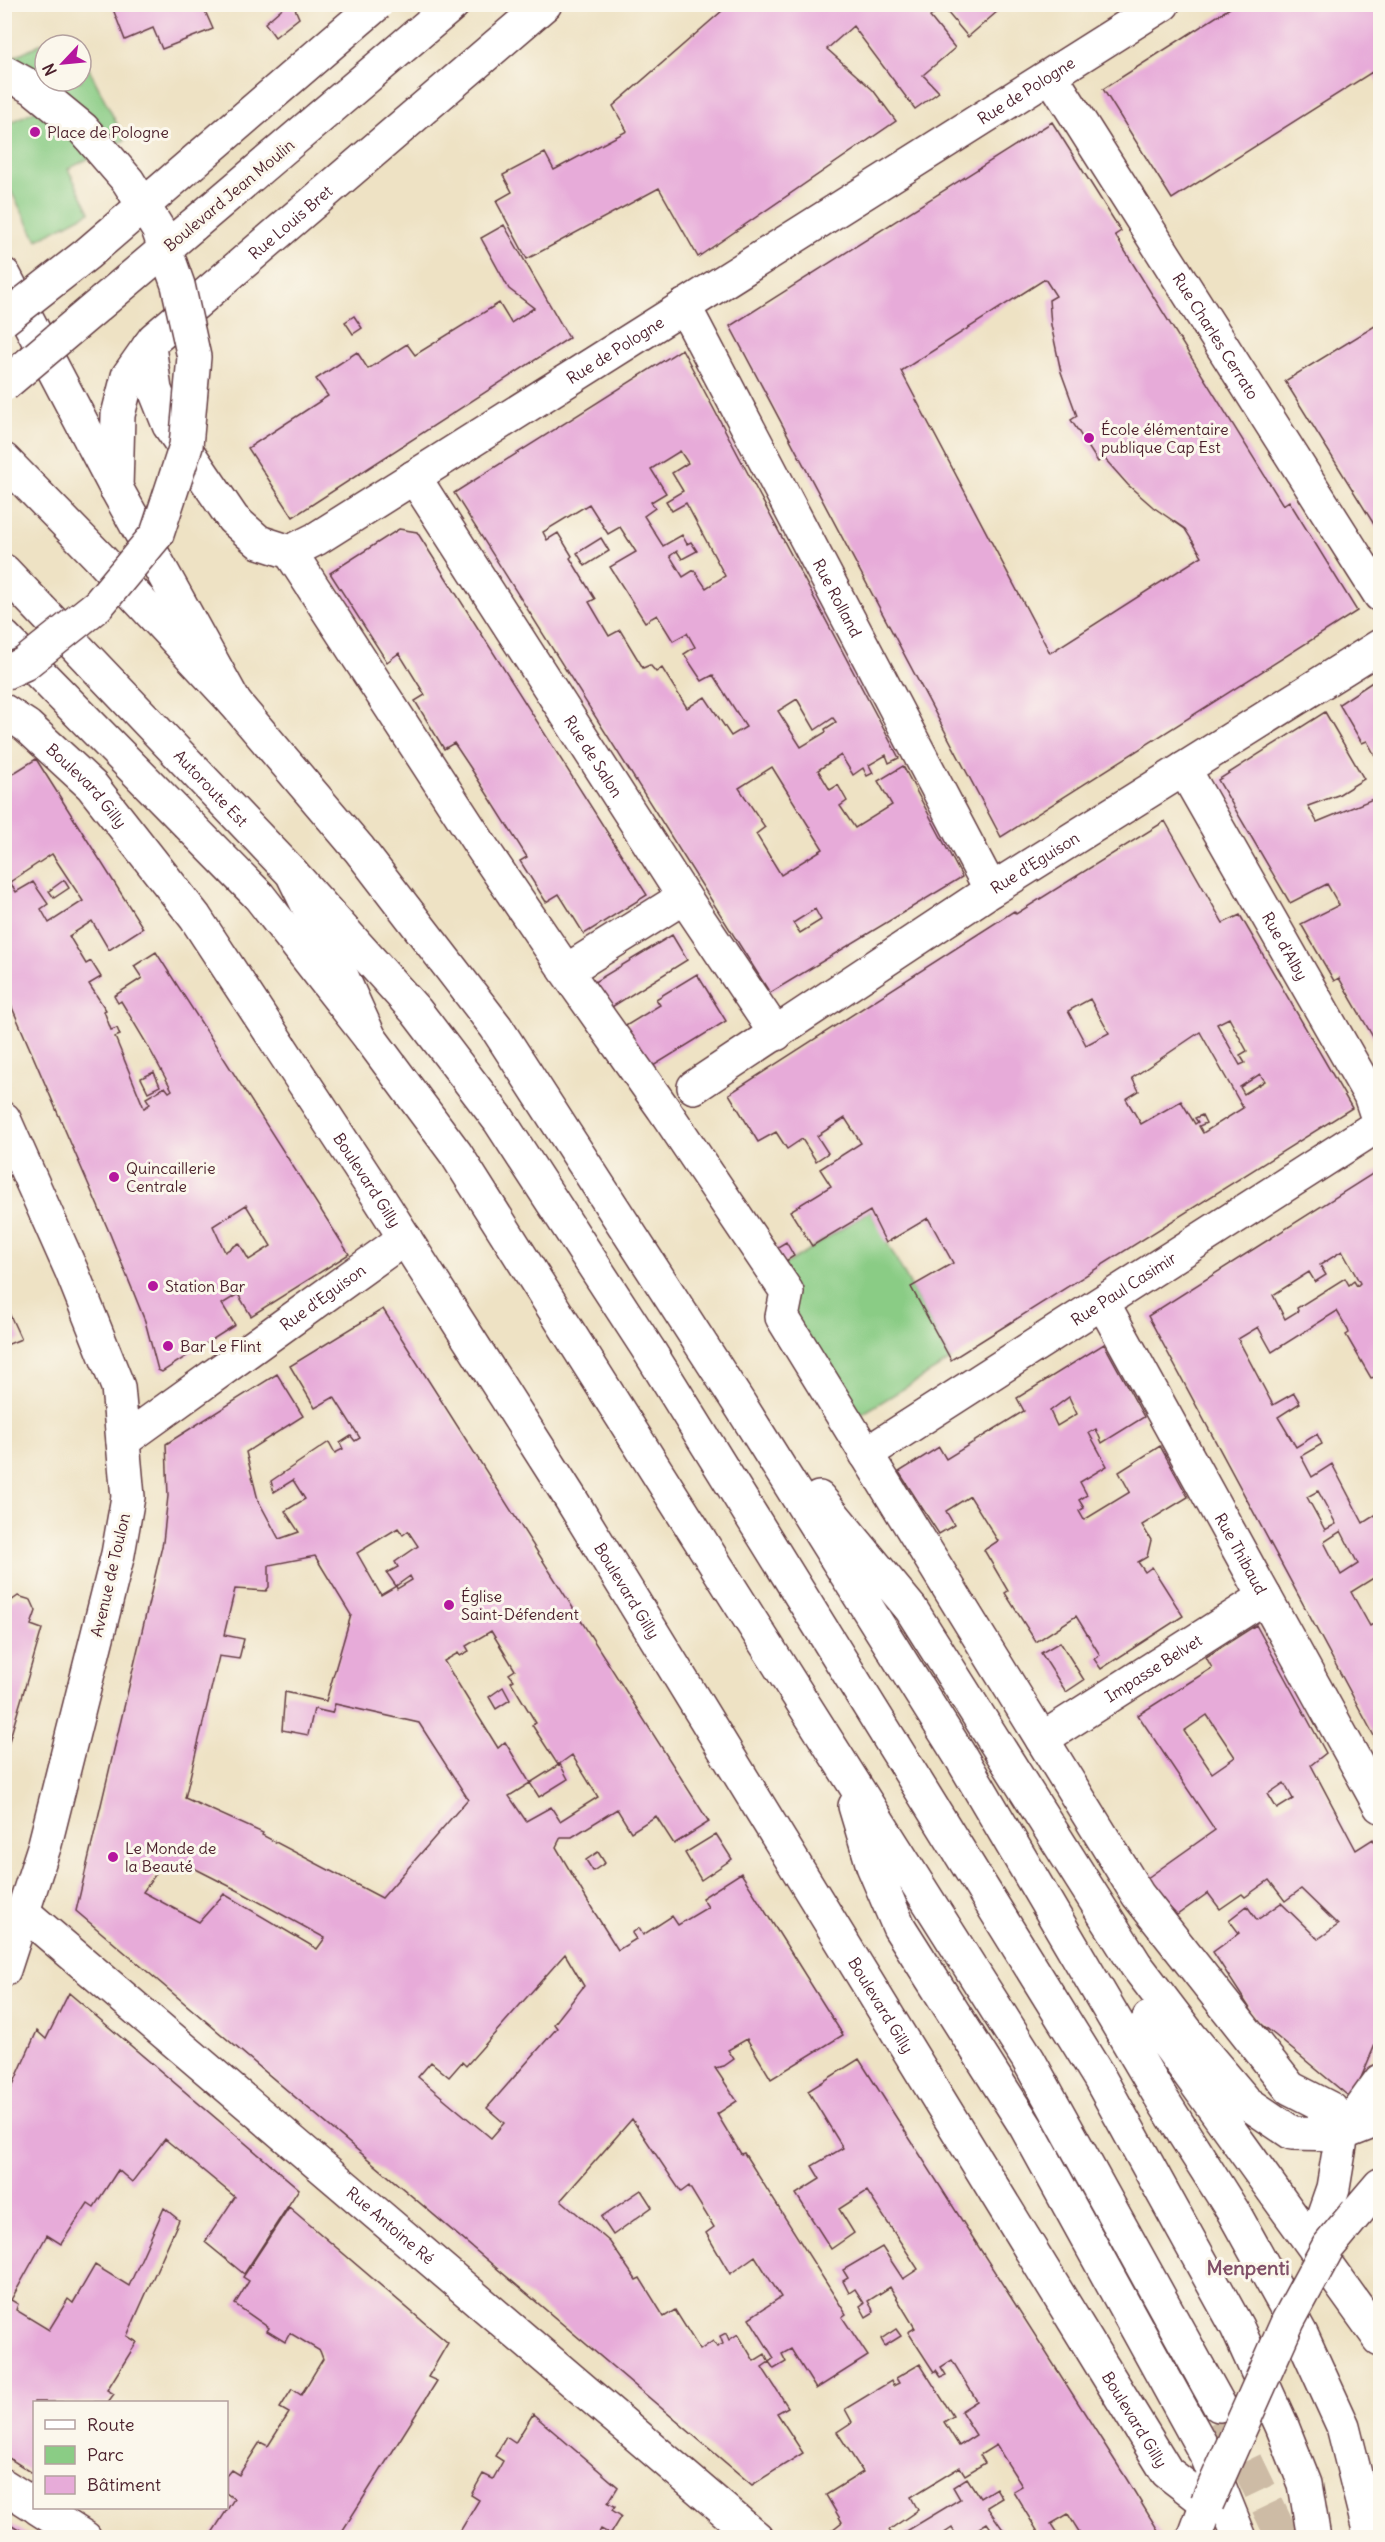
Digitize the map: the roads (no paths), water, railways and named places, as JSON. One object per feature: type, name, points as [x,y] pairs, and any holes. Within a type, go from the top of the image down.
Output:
[{"type":"main road","points":[[4,319],[87,254],[377,4]]},
{"type":"main road","name":"Boulevard Jean Moulin","points":[[4,386],[453,4]]},
{"type":"main road","name":"Rue Louis Bret","points":[[116,488],[118,415],[128,376],[149,346],[166,328],[545,4]]},
{"type":"main road","name":"Rue de Pologne","points":[[290,552],[316,539],[1163,4]]},
{"type":"main road","points":[[4,72],[33,88],[83,129],[128,181],[158,229],[178,285],[194,357],[186,446],[158,534],[98,605],[24,664],[4,673]]},
{"type":"main road","name":"Rue Charles Cerrato","points":[[1052,76],[1380,595]]},
{"type":"main road","points":[[4,275],[116,488],[235,703]]},
{"type":"main road","name":"Rue Rolland","points":[[684,306],[991,890]]},
{"type":"main road","points":[[149,346],[155,390],[169,425],[233,519],[259,542],[290,552],[566,971],[663,1108],[787,1293],[782,1317],[1138,1895],[1290,2088],[1331,2109],[1342,2134]]},
{"type":"main road","points":[[4,460],[97,555],[235,703],[359,849],[496,1027],[737,1400],[962,1759],[1161,2096],[1234,2213],[1301,2334],[1343,2426],[1371,2538]]},
{"type":"main road","name":"Rue de Salon","points":[[414,477],[684,897],[776,1034]]},
{"type":"main road","name":"Autoroute Est","points":[[4,571],[292,873],[370,1038]]},
{"type":"main road","points":[[4,637],[259,896],[370,1038],[456,1154],[1028,2059],[1219,2405]]},
{"type":"main road","name":"Rue d'Eguison","points":[[663,1108],[991,890],[1380,646]]},
{"type":"main road","points":[[4,661],[71,704]]},
{"type":"main road","name":"Boulevard Gilly","points":[[4,711],[27,726],[93,786],[195,917],[405,1238],[576,1506],[1167,2472],[1207,2503]]},
{"type":"main road","name":"Rue d'Alby","points":[[1184,769],[1378,1108]]},
{"type":"main road","points":[[292,873],[416,1011],[499,1120],[660,1369],[1080,2047],[1237,2327],[1282,2426],[1305,2484],[1314,2538]]},
{"type":"main road","points":[[566,971],[684,897]]},
{"type":"main road","name":"Rue Paul Casimir","points":[[866,1454],[1103,1303],[1378,1108]]},
{"type":"main road","name":"Avenue de Toulon","points":[[4,1119],[75,1279],[118,1387],[128,1497],[118,1554],[40,1863],[4,1970]]},
{"type":"main road","name":"Rue d'Eguison","points":[[123,1442],[405,1238]]},
{"type":"main road","name":"Rue Thibaud","points":[[1103,1303],[1380,1806]]},
{"type":"main road","points":[[737,1400],[911,1609],[1136,1965],[1190,2036],[1246,2102],[1292,2133],[1342,2134],[1380,2119]]},
{"type":"main road","name":"Impasse Belvet","points":[[1042,1739],[1265,1597]]},
{"type":"main road","points":[[962,1759],[1380,2339]]},
{"type":"main road","points":[[842,1764],[873,1866],[898,1927],[1026,2127],[1207,2456],[1240,2538]]},
{"type":"main road","name":"Rue Antoine Ré","points":[[23,1912],[757,2538]]},
{"type":"main road","points":[[1318,2231],[1333,2188],[1342,2134],[1380,2081]]},
{"type":"main road","points":[[1194,2538],[1207,2503],[1288,2321],[1328,2247],[1380,2185]]},
{"type":"main road","points":[[4,2486],[33,2504]]},
{"type":"main road","points":[[40,2509],[86,2538]]},
{"type":"tunnel","points":[[1225,2417],[1283,2538]]},
{"type":"place","name":"Place de Pologne","points":[[35,132]]},
{"type":"place","name":"École élémentaire publique Cap Est","points":[[1089,438]]},
{"type":"place","name":"Quincaillerie Centrale","points":[[114,1177]]},
{"type":"place","name":"Station Bar","points":[[153,1286]]},
{"type":"place","name":"Bar Le Flint","points":[[168,1346]]},
{"type":"place","name":"Église Saint-Défendent","points":[[449,1605]]},
{"type":"place","name":"Le Monde de la Beauté","points":[[113,1857]]},
{"type":"district","name":"Menpenti","points":[[1248,2268]]}]
